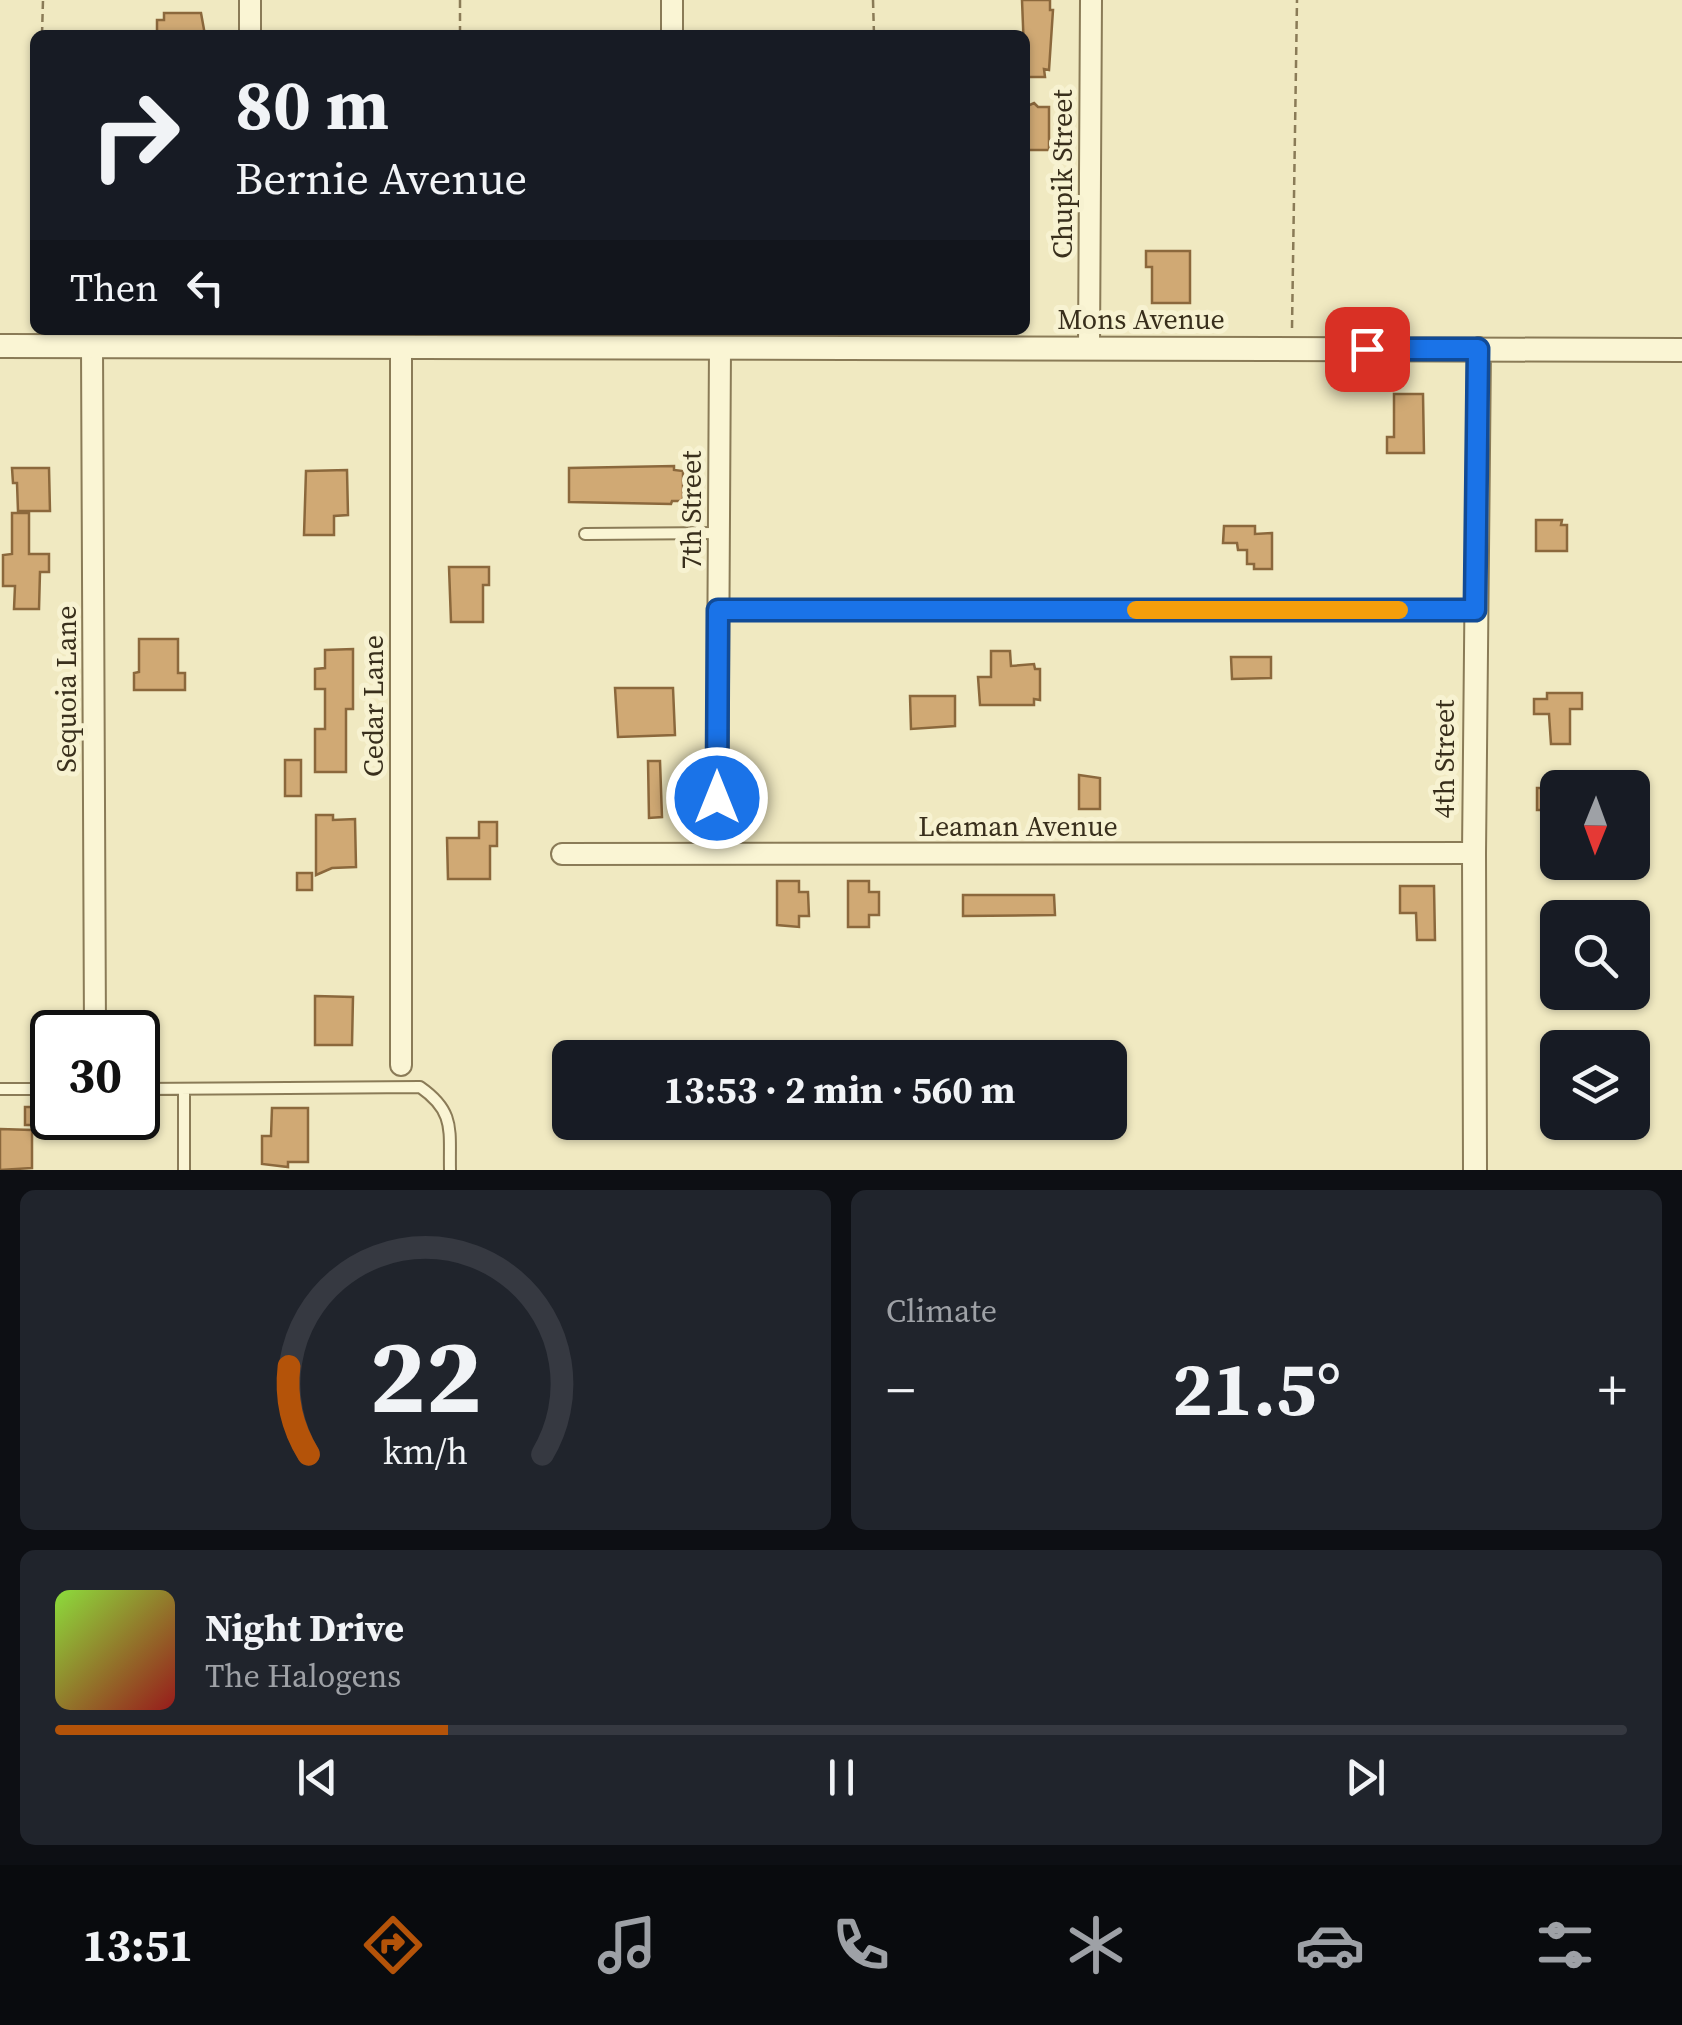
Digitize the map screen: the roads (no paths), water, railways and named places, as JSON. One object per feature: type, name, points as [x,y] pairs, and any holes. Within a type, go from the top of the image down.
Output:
[{"type":"street","points":[[250,0],[250,30]]},
{"type":"street","points":[[672,0],[672,30]]},
{"type":"street","name":"Chupik Street","points":[[1088,348],[1091,0]]},
{"type":"street","name":"Mons Avenue","points":[[0,346],[251,338],[400,347],[673,339],[720,348],[1682,350]]},
{"type":"street","name":"Sequoia Lane","points":[[92,346],[95,1010]]},
{"type":"street","name":"Cedar Lane","points":[[400,347],[400,1065]]},
{"type":"street","name":"7th Street","points":[[717,854],[720,348]]},
{"type":"street","name":"4th Street","points":[[1475,1170],[1478,349]]},
{"type":"street","points":[[718,610],[1475,610]]},
{"type":"street","name":"Leaman Avenue","points":[[562,854],[1474,853]]},
{"type":"lane","points":[[584,534],[719,533]]},
{"type":"lane","points":[[184,1088],[184,1170]]},
{"type":"lane","points":[[160,1089],[420,1088],[437,1099],[449,1117],[450,1170]]},
{"type":"lane","points":[[0,1089],[30,1089]]}]
